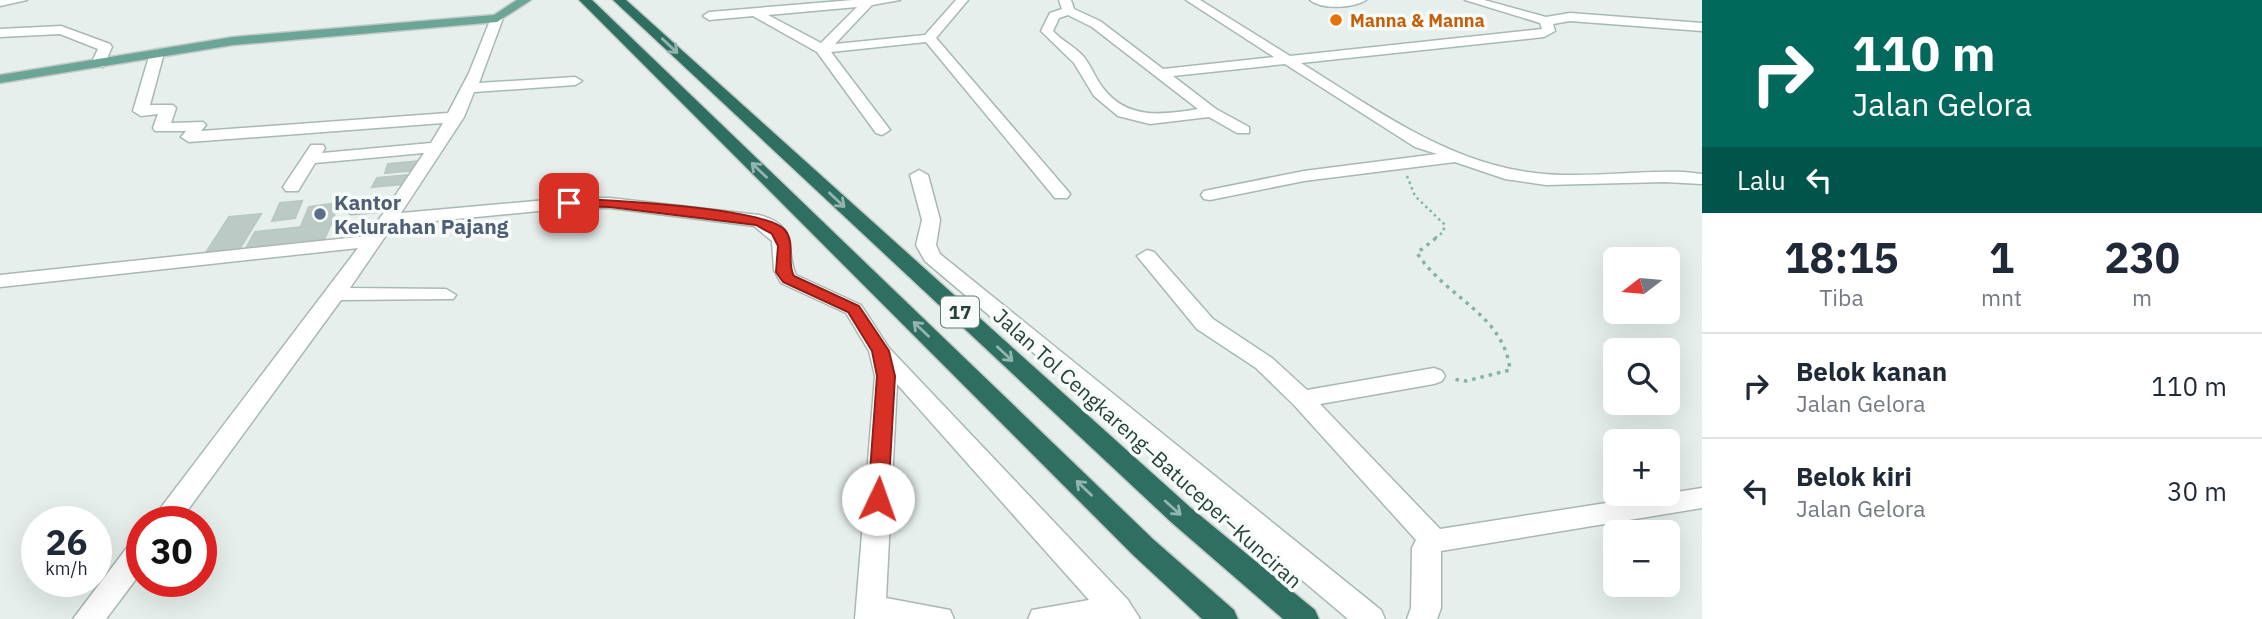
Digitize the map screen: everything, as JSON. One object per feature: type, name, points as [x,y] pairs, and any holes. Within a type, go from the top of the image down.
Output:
[{"type":"highway","name":"17","points":[[585,0],[1144,548],[1223,619]]},
{"type":"highway","name":"Jalan Tol Cengkareng–Batuceper–Kunciran","points":[[620,0],[1181,515],[1304,619]]},
{"type":"main road","points":[[0,79],[157,53],[290,35],[416,30],[497,18],[525,0]]},
{"type":"street","points":[[0,2],[21,0]]},
{"type":"street","points":[[709,16],[894,0]]},
{"type":"street","points":[[822,49],[929,38],[962,0]]},
{"type":"street","points":[[1192,0],[1299,63],[1544,33],[1549,31],[1546,21]]},
{"type":"street","points":[[1206,0],[1421,144],[1502,172],[1556,180],[1656,176],[1702,179]]},
{"type":"street","points":[[1320,2],[1360,0]]},
{"type":"street","points":[[1471,0],[1546,21],[1570,17],[1702,27]]},
{"type":"street","points":[[822,49],[869,2]]},
{"type":"street","points":[[1320,2],[1345,16]]},
{"type":"street","points":[[1211,112],[1146,121],[1117,110],[1098,93],[1074,53],[1049,36],[1047,31],[1054,16],[1067,6],[1167,76],[1211,112],[1243,130]]},
{"type":"street","points":[[753,11],[822,49],[882,130]]},
{"type":"street","points":[[175,506],[338,294],[394,212],[456,117],[487,50],[497,18]]},
{"type":"street","points":[[0,33],[70,32],[105,47],[98,64]]},
{"type":"street","points":[[929,38],[1061,194]]},
{"type":"street","points":[[1167,76],[1558,39]]},
{"type":"street","points":[[157,53],[141,111],[168,108],[161,128],[198,125],[190,135],[192,137],[456,117]]},
{"type":"street","points":[[470,88],[575,81]]},
{"type":"street","points":[[292,187],[329,128]]},
{"type":"street","points":[[310,159],[436,147]]},
{"type":"street","points":[[1210,195],[1304,176],[1404,163],[1450,153]]},
{"type":"street","points":[[919,175],[931,220],[926,251],[932,257],[1370,619]]},
{"type":"street","points":[[351,209],[394,212],[589,203],[759,221],[778,231],[785,246],[784,272],[789,279],[854,309],[880,351],[1121,614]]},
{"type":"street","points":[[0,281],[373,241]]},
{"type":"street","points":[[1147,256],[1205,324],[1264,363],[1303,399],[1434,541]]},
{"type":"street","points":[[338,294],[446,295]]},
{"type":"street","points":[[880,351],[886,376],[871,613],[939,619]]},
{"type":"street","points":[[1303,399],[1434,376]]},
{"type":"street","points":[[1422,619],[1426,608],[1426,548],[1434,541],[1642,510],[1702,498]]},
{"type":"street","points":[[88,619],[126,570]]},
{"type":"street","points":[[1044,619],[1121,614]]},
{"type":"path","points":[[1404,163],[1415,196],[1445,225],[1443,232],[1418,253],[1441,284],[1493,324],[1510,353],[1510,370],[1466,381],[1434,376]]},
{"type":"building","points":[[421,161],[418,170],[385,173],[388,164]]},
{"type":"building","points":[[409,175],[405,184],[372,187],[377,178]]},
{"type":"building","points":[[302,201],[295,218],[272,221],[280,203]]},
{"type":"building","name":"Kantor Kelurahan Pajang","points":[[338,203],[332,222],[301,226],[309,207]]},
{"type":"building","points":[[261,214],[239,250],[205,254],[229,217]]},
{"type":"building","points":[[331,224],[323,242],[245,250],[255,232]]},
{"type":"building","points":[[377,227],[372,237],[338,240],[344,229]]},
{"type":"place","name":"Manna & Manna","points":[[1336,20]]},
{"type":"place","name":"Kantor Kelurahan Pajang","points":[[320,214]]},
{"type":"route","points":[[569,203],[610,203],[759,221],[778,231],[785,246],[784,272],[789,279],[801,287],[846,303],[854,309],[880,351],[886,376],[878,499]]}]
